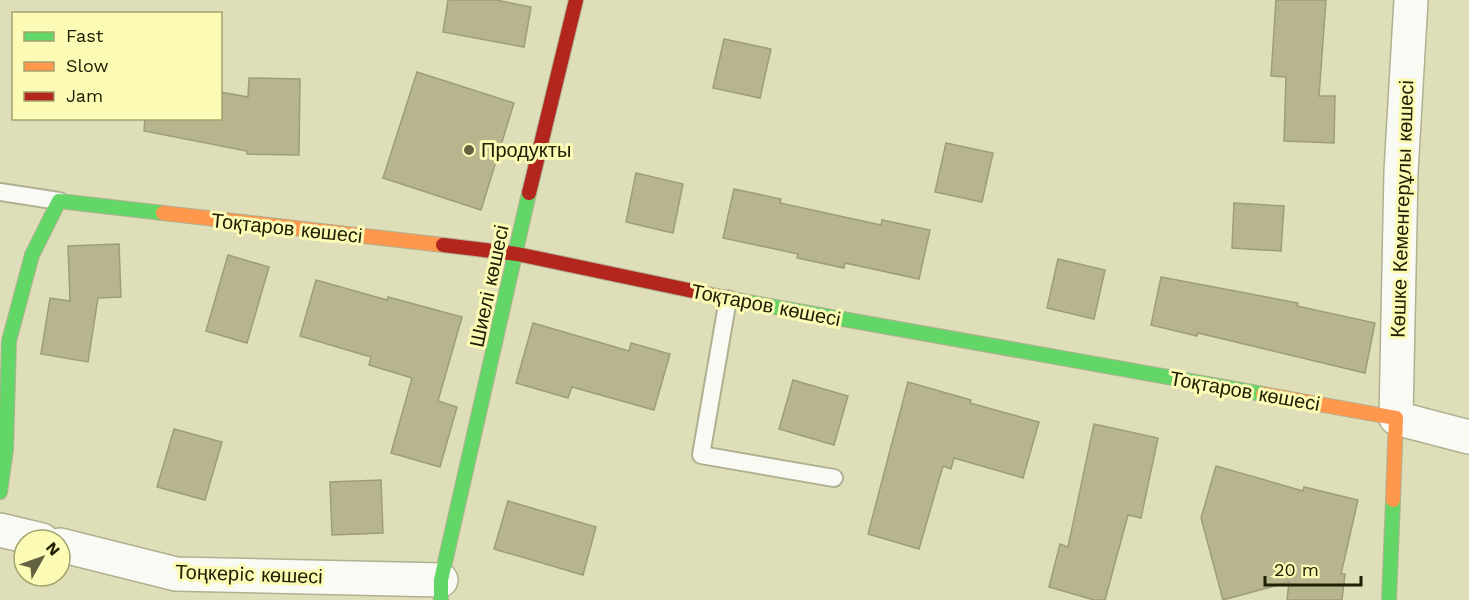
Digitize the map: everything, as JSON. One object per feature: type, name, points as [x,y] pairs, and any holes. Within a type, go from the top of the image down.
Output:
[{"type":"street","name":"Шиелі көшесі","points":[[441,590],[517,254],[534,161],[576,0]]},
{"type":"street","name":"Көшке Кеменгерұлы көшесі","points":[[1396,418],[1401,172],[1411,0]]},
{"type":"street","name":"Тоқтаров көшесі","points":[[60,201],[517,254],[728,299],[1396,418],[1469,437]]},
{"type":"street","points":[[0,492],[6,449],[9,341],[32,255],[60,201]]},
{"type":"street","points":[[1389,600],[1396,418]]},
{"type":"street","name":"Тоңкерiс көшесі","points":[[72,548],[177,574],[441,590]]},
{"type":"lane","points":[[0,192],[60,201]]},
{"type":"lane","points":[[728,299],[701,454],[834,478]]},
{"type":"building","points":[[448,0],[496,0],[531,7],[524,47],[443,32]]},
{"type":"building","points":[[1276,0],[1326,0],[1319,96],[1335,96],[1334,143],[1284,141],[1286,77],[1271,76]]},
{"type":"building","points":[[724,39],[771,49],[760,98],[713,88]]},
{"type":"building","points":[[417,72],[514,103],[481,210],[383,178]]},
{"type":"building","points":[[249,78],[300,79],[299,155],[247,154],[247,151],[144,131],[145,120],[222,120],[222,92],[248,97]]},
{"type":"building","points":[[946,143],[993,153],[982,202],[935,192]]},
{"type":"building","points":[[636,173],[683,184],[673,233],[626,222]]},
{"type":"building","points":[[734,189],[781,199],[780,203],[881,225],[882,220],[930,230],[919,279],[845,263],[844,268],[797,258],[798,254],[723,238]]},
{"type":"building","points":[[1234,203],[1284,206],[1281,251],[1232,248]]},
{"type":"building","points":[[119,244],[121,297],[98,298],[88,362],[41,354],[50,298],[70,301],[68,246]]},
{"type":"building","points":[[228,255],[269,267],[247,343],[206,331]]},
{"type":"building","points":[[1058,259],[1105,270],[1094,319],[1047,308]]},
{"type":"building","points":[[1161,277],[1298,303],[1297,306],[1375,323],[1365,373],[1198,333],[1197,336],[1151,325]]},
{"type":"building","points":[[316,280],[387,300],[388,297],[462,317],[438,401],[457,407],[440,467],[391,453],[412,378],[369,365],[371,357],[300,336]]},
{"type":"building","points":[[533,323],[629,351],[631,343],[670,354],[654,410],[572,387],[568,398],[516,383]]},
{"type":"building","points":[[793,380],[848,396],[834,445],[779,429]]},
{"type":"building","points":[[908,382],[971,400],[970,403],[1039,422],[1023,478],[954,458],[951,469],[943,466],[919,549],[868,534]]},
{"type":"building","points":[[1094,424],[1158,438],[1141,518],[1128,515],[1105,600],[1094,600],[1049,587],[1060,544],[1068,547]]},
{"type":"building","points":[[174,429],[222,442],[205,500],[157,487]]},
{"type":"building","points":[[1216,466],[1303,491],[1304,487],[1358,500],[1341,574],[1345,574],[1342,600],[1287,600],[1289,582],[1223,600],[1201,518]]},
{"type":"building","points":[[381,480],[383,533],[332,535],[330,482]]},
{"type":"building","points":[[508,501],[596,527],[583,575],[494,549]]},
{"type":"traffic: fast","points":[[441,600],[441,580],[529,193]]},
{"type":"traffic: fast","points":[[0,492],[6,449],[9,341],[32,255],[59,201],[163,213]]},
{"type":"traffic: fast","points":[[731,299],[1263,394]]},
{"type":"traffic: fast","points":[[1389,600],[1393,500]]},
{"type":"traffic: slow","points":[[163,213],[443,245]]},
{"type":"traffic: slow","points":[[1263,394],[1396,418],[1393,500]]},
{"type":"traffic: jam","points":[[529,193],[576,0]]},
{"type":"traffic: jam","points":[[443,245],[517,254],[731,299]]},
{"type":"place","name":"Продукты","points":[[469,150]]}]
